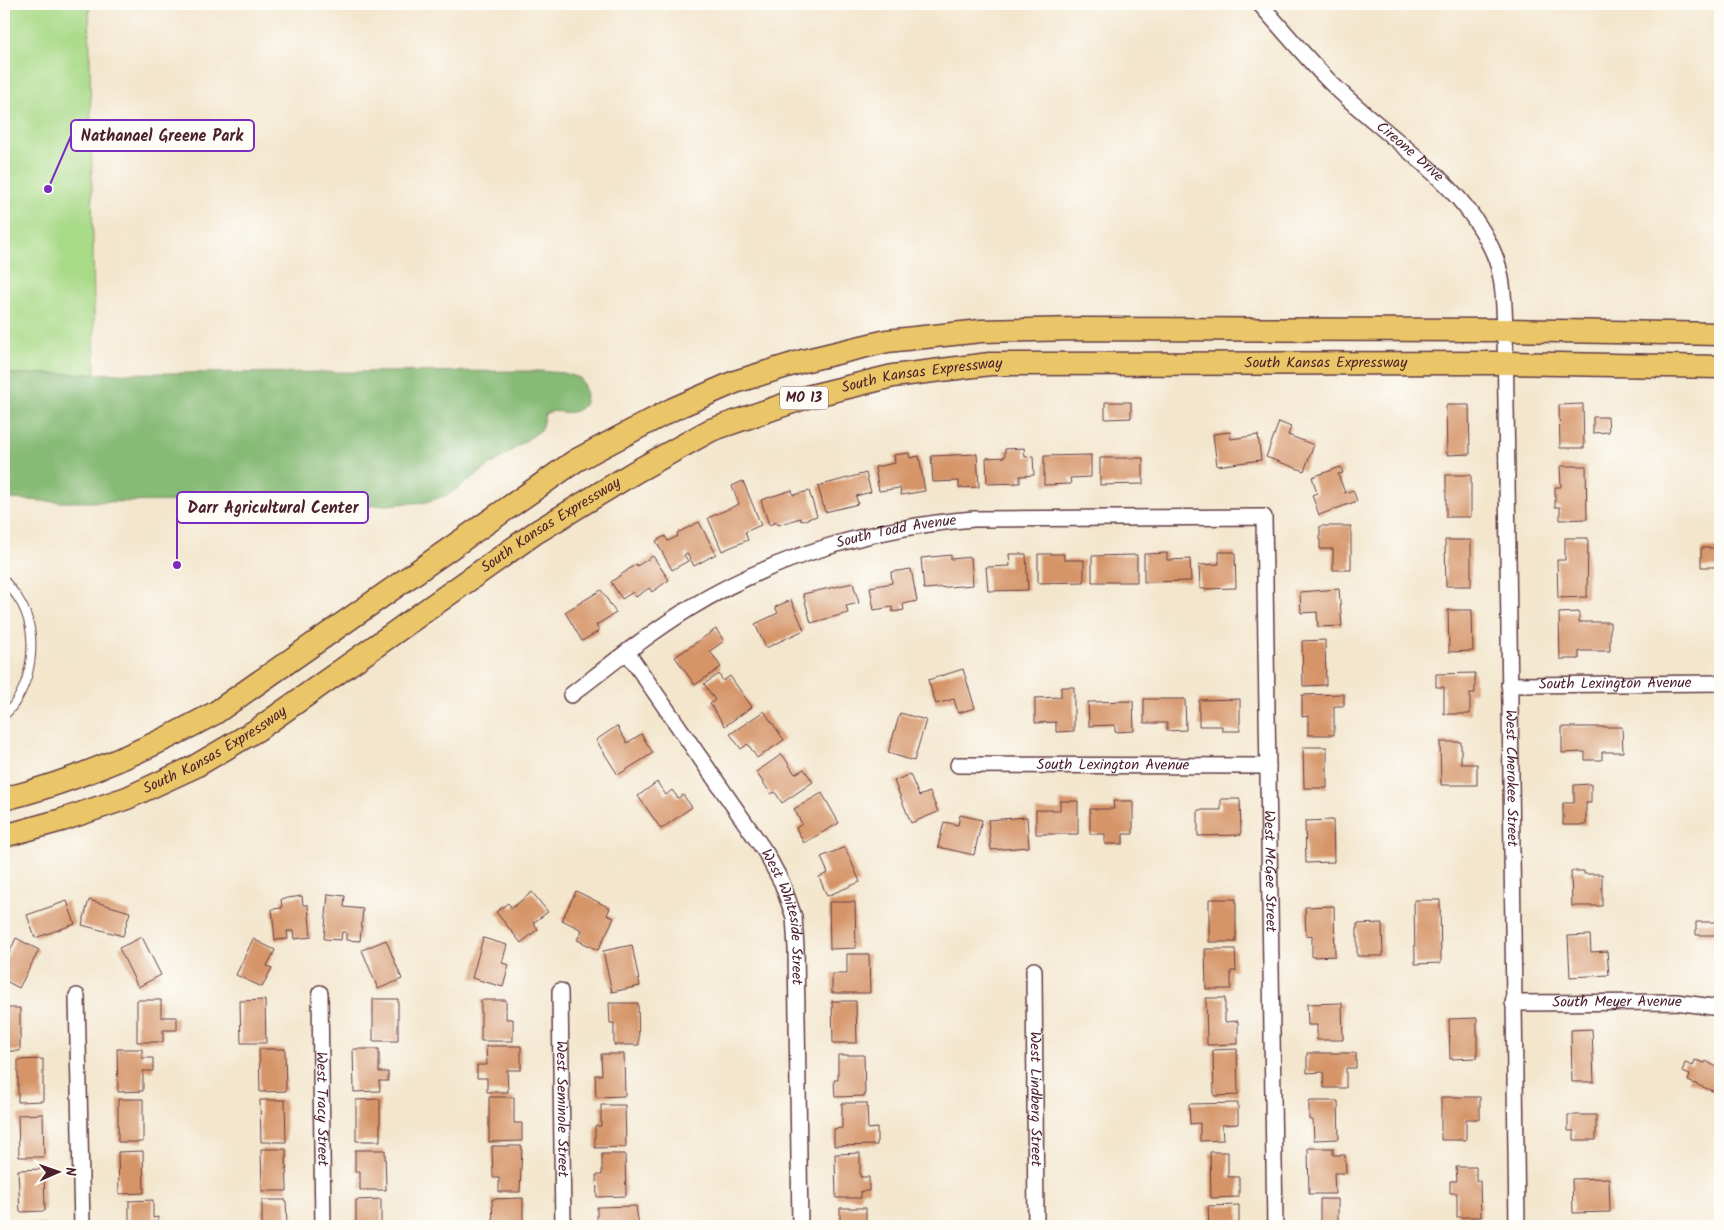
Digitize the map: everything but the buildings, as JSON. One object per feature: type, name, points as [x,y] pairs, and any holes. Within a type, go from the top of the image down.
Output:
[{"type":"main road","name":"MO 13","points":[[4,800],[49,788],[98,770],[164,741],[215,713],[575,461],[673,409],[735,382],[803,361],[887,341],[981,331],[1077,329],[1505,330],[1720,334]]},
{"type":"main road","name":"South Kansas Expressway","points":[[4,836],[62,820],[127,798],[194,767],[257,730],[535,533],[634,472],[711,430],[807,397],[893,376],[990,364],[1505,363],[1720,367]]},
{"type":"street","name":"Cireone Drive","points":[[1260,4],[1331,83],[1432,171],[1476,222],[1496,259],[1502,281],[1505,330]]},
{"type":"street","name":"West Cherokee Street","points":[[1505,330],[1517,1226]]},
{"type":"street","name":"South Todd Avenue","points":[[571,695],[627,652],[690,608],[761,572],[816,551],[937,522],[1011,518],[1264,517]]},
{"type":"street","name":"West McGee Street","points":[[1264,517],[1275,1226]]},
{"type":"street","name":"West Whiteside Street","points":[[627,652],[766,853],[782,883],[794,917],[800,1226]]},
{"type":"street","name":"South Lexington Avenue","points":[[1510,684],[1720,683]]},
{"type":"street","name":"South Lexington Avenue","points":[[958,765],[1268,766]]},
{"type":"street","name":"West Lindberg Street","points":[[1034,970],[1036,1226]]},
{"type":"street","name":"West Seminole Street","points":[[560,991],[563,1226]]},
{"type":"street","name":"West Tracy Street","points":[[320,993],[323,1226]]},
{"type":"street","points":[[78,996],[82,1226]]},
{"type":"street","name":"South Meyer Avenue","points":[[1513,1004],[1676,1002],[1720,1008]]},
{"type":"lane","points":[[4,580],[19,599],[30,628],[31,659],[23,689],[4,716]]},
{"type":"green space","points":[[4,4],[89,4],[95,374],[4,374]]},
{"type":"green space","points":[[538,371],[564,373],[580,378],[586,393],[585,403],[578,410],[572,412],[552,411],[545,414],[541,430],[448,495],[426,502],[315,510],[237,501],[62,502],[11,499],[4,494],[4,456],[6,449],[4,374]]},
{"type":"place","name":"Nathanael Greene Park","points":[[48,189]]},
{"type":"place","name":"Darr Agricultural Center","points":[[177,565]]}]
